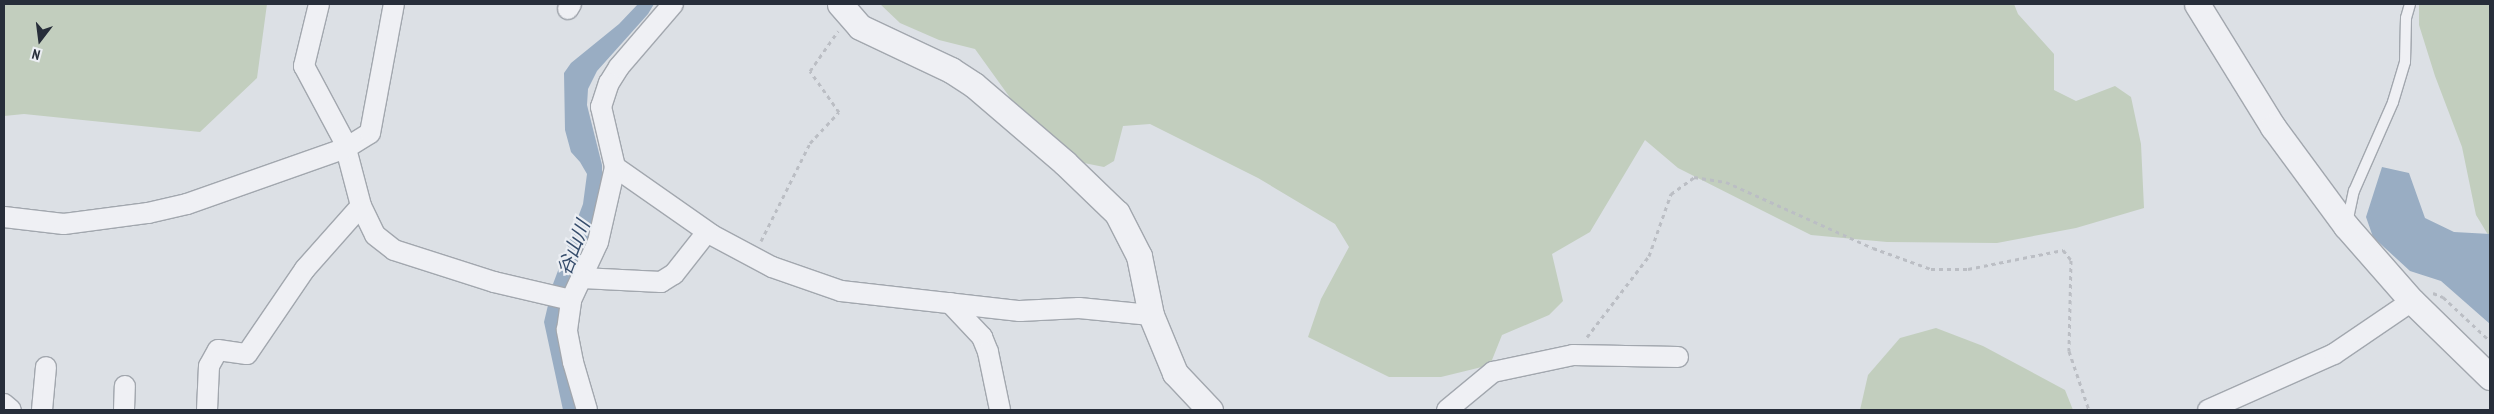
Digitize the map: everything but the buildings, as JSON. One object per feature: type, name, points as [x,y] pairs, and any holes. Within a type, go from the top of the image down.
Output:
[{"type":"street","points":[[319,4],[304,66],[346,148],[361,206],[376,235],[394,250],[494,282],[571,300]]},
{"type":"street","points":[[4,217],[64,224],[148,213],[187,204],[346,148],[370,133],[394,4]]},
{"type":"street","points":[[587,410],[573,362],[567,330],[571,300],[598,242],[615,167],[601,107],[609,83],[620,67],[673,4]]},
{"type":"street","points":[[2197,4],[2273,127],[2346,226],[2412,300],[2490,377]]},
{"type":"street","points":[[844,10],[860,27],[951,70],[974,85],[1065,163],[1117,213],[1139,256],[1151,316],[1175,373],[1210,410]]},
{"type":"street","points":[[615,167],[707,232],[772,267],[841,291],[1020,311],[1079,308],[1151,316]]},
{"type":"street","points":[[207,410],[209,366],[218,350],[247,354],[305,269],[361,206]]},
{"type":"street","points":[[582,278],[661,282],[674,274],[707,232]]},
{"type":"street","points":[[2208,410],[2334,354],[2412,300]]},
{"type":"street","points":[[950,303],[982,337],[988,352],[1000,410]]},
{"type":"street","points":[[1447,410],[1493,372],[1573,355],[1678,357]]},
{"type":"street","points":[[42,410],[46,366]]},
{"type":"street","points":[[124,410],[125,386]]},
{"type":"street","points":[[4,404],[11,410]]},
{"type":"lane","points":[[2346,226],[2354,191],[2393,102],[2405,62],[2406,18],[2410,4]]},
{"type":"path","points":[[753,257],[810,143],[839,112],[810,71],[844,10]]},
{"type":"path","points":[[1573,355],[1649,256],[1671,194],[1694,177],[1726,182],[1873,248],[1931,268],[1968,269],[2063,250],[2071,260],[2069,351],[2089,410]]},
{"type":"green space","points":[[4,4],[267,4],[257,78],[200,132],[24,114],[4,116]]},
{"type":"green space","points":[[880,4],[2014,4],[2018,14],[2054,54],[2054,90],[2076,101],[2115,86],[2131,97],[2141,144],[2144,208],[2076,228],[1997,243],[1887,242],[1811,235],[1678,168],[1645,140],[1590,232],[1552,254],[1563,301],[1549,315],[1502,335],[1490,365],[1441,377],[1389,377],[1308,337],[1321,299],[1349,247],[1335,224],[1258,178],[1150,124],[1123,126],[1114,161],[1104,167],[1079,162],[1011,99],[975,49],[939,40],[900,23]]},
{"type":"green space","points":[[2419,4],[2490,4],[2490,238],[2476,215],[2462,147],[2435,76],[2419,25]]},
{"type":"green space","points":[[1936,328],[1983,346],[2065,390],[2073,410],[1860,410],[1868,375],[1900,338]]},
{"type":"water","name":"谷山川","points":[[638,4],[654,4],[648,14],[597,71],[588,89],[587,105],[602,165],[602,193],[587,243],[571,285],[580,410],[563,410],[544,322],[553,284],[583,204],[587,174],[571,152],[565,130],[564,73],[571,63],[619,24]]},
{"type":"water","points":[[2382,167],[2409,173],[2425,218],[2454,232],[2490,234],[2490,324],[2441,281],[2410,271],[2373,237],[2366,217]]}]
